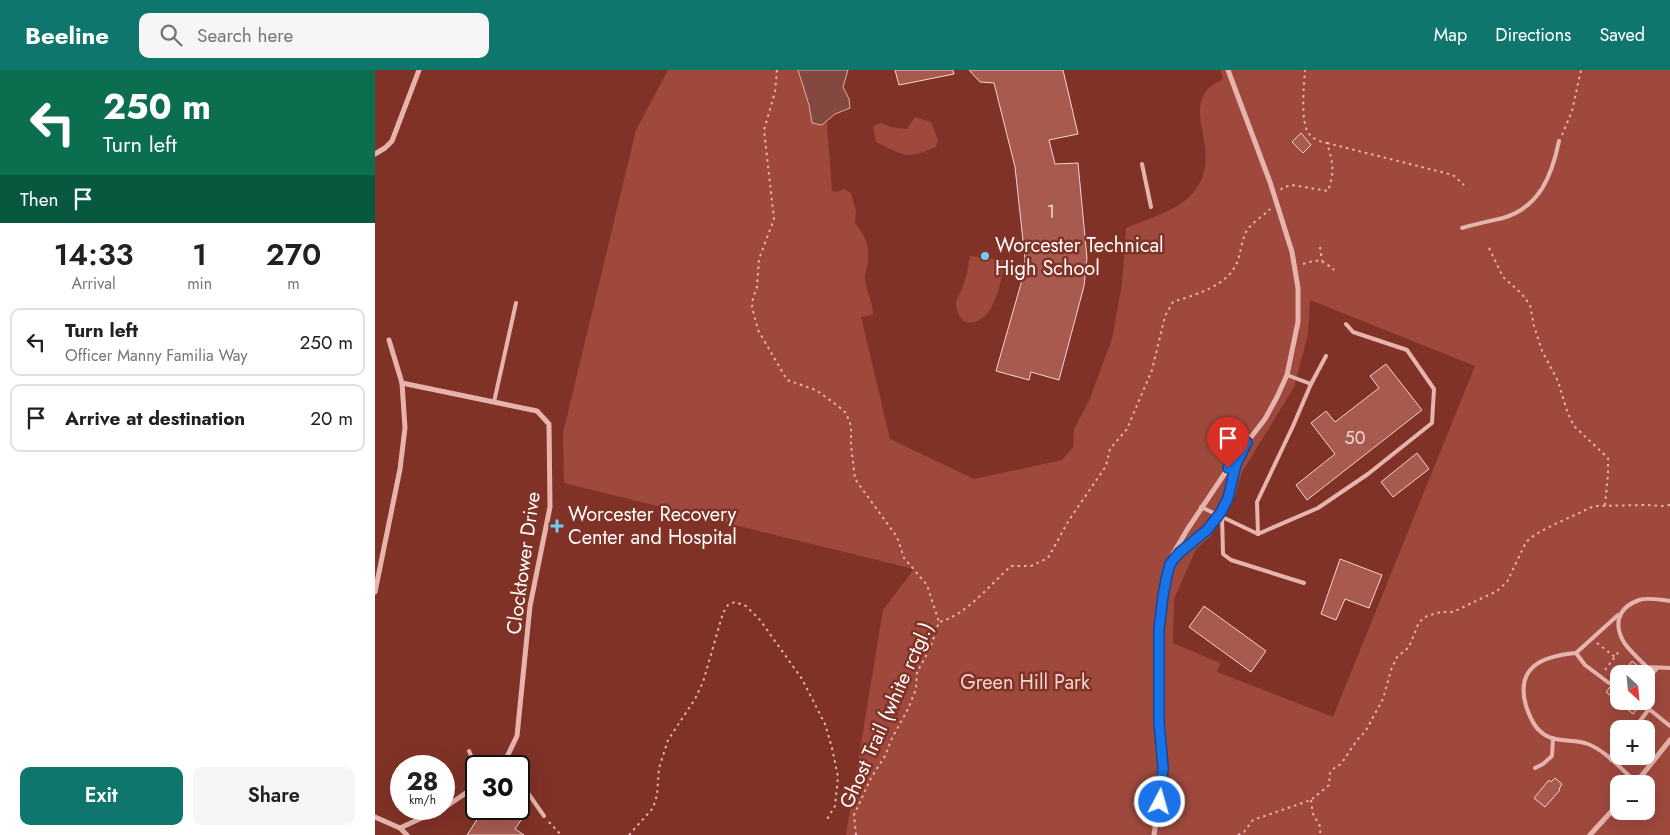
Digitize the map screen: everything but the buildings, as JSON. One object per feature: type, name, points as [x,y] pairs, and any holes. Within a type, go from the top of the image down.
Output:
[{"type":"street","points":[[375,154],[388,146],[392,141],[419,70]]},
{"type":"street","points":[[1154,835],[1163,778],[1159,721],[1159,629],[1163,596],[1170,564],[1173,554],[1201,507],[1265,419],[1277,397],[1287,375],[1299,309],[1295,266],[1277,202],[1228,70]]},
{"type":"street","points":[[375,592],[400,469],[405,428],[403,383],[389,340]]},
{"type":"street","name":"Clocktower Drive","points":[[403,383],[537,411],[549,424],[550,507],[530,606],[517,736],[508,755]]},
{"type":"street","points":[[1170,564],[1187,544],[1207,530],[1221,515],[1228,498],[1236,464],[1247,442]]},
{"type":"street","points":[[1642,775],[1670,740]]},
{"type":"street","points":[[1589,835],[1610,813]]},
{"type":"street","points":[[375,817],[401,828],[407,835]]},
{"type":"street","points":[[401,828],[418,820]]},
{"type":"lane","points":[[1462,228],[1505,217],[1526,207],[1549,178],[1559,141]]},
{"type":"lane","points":[[1142,164],[1151,207]]},
{"type":"lane","points":[[494,402],[516,303]]},
{"type":"lane","points":[[1258,534],[1318,508],[1368,474],[1432,423],[1434,389],[1407,350],[1353,332],[1346,324]]},
{"type":"lane","points":[[1258,534],[1257,502],[1311,384],[1326,356]]},
{"type":"lane","points":[[1287,375],[1311,384]]},
{"type":"lane","points":[[1201,507],[1258,534]]},
{"type":"lane","points":[[1221,515],[1223,554],[1231,560],[1304,583]]},
{"type":"lane","points":[[1610,759],[1597,748],[1587,743],[1553,738],[1542,734],[1529,714],[1523,684],[1526,675],[1532,668],[1547,660],[1576,653],[1627,606],[1639,600],[1670,601]]},
{"type":"lane","points":[[1621,612],[1619,616],[1619,630],[1625,644],[1647,667],[1670,668]]},
{"type":"lane","points":[[1576,653],[1585,665],[1609,683]]},
{"type":"lane","points":[[1650,710],[1670,726]]},
{"type":"lane","points":[[1535,768],[1552,756],[1553,738]]},
{"type":"lane","points":[[469,751],[471,755]]},
{"type":"lane","points":[[1616,765],[1627,775]]},
{"type":"lane","points":[[530,797],[543,816]]},
{"type":"path","points":[[777,70],[775,92],[764,130],[773,219],[759,259],[757,287],[753,298],[752,308],[758,330],[787,380],[815,390],[846,413],[851,426],[855,479],[897,537],[904,558],[927,585],[939,622]]},
{"type":"path","points":[[1305,70],[1305,124],[1309,134],[1321,142],[1453,175],[1464,185]]},
{"type":"path","points":[[1559,141],[1572,111],[1581,70]]},
{"type":"path","name":"Ghost Trail (white rctgl.)","points":[[856,835],[854,815],[871,778],[885,756],[892,738],[908,709],[916,689],[917,672],[930,650],[939,622],[950,620],[1011,566],[1031,566],[1048,558],[1074,512],[1106,466],[1110,449],[1127,429],[1152,370],[1165,316],[1173,302],[1218,284],[1229,275],[1238,261],[1241,245],[1247,230],[1277,202],[1282,188],[1292,185],[1328,191],[1334,165],[1327,143]]},
{"type":"path","points":[[1319,247],[1322,260],[1334,270]]},
{"type":"path","points":[[1489,248],[1503,277],[1530,305],[1534,326],[1543,351],[1558,381],[1567,411],[1575,426],[1608,458],[1609,474],[1605,506]]},
{"type":"path","points":[[1295,266],[1315,260],[1322,260]]},
{"type":"path","points":[[1238,835],[1244,832],[1253,820],[1311,800],[1329,785],[1333,769],[1341,764],[1357,740],[1365,732],[1383,699],[1391,670],[1397,658],[1409,646],[1419,622],[1427,616],[1441,612],[1453,612],[1497,591],[1507,582],[1525,542],[1553,525],[1595,506],[1670,505]]},
{"type":"path","points":[[629,835],[653,808],[657,795],[659,768],[667,740],[695,699],[703,682],[723,613],[728,605],[735,602],[746,606],[761,620],[802,679],[825,724],[838,777],[835,806],[826,821]]},
{"type":"path","points":[[1592,640],[1615,657]]},
{"type":"path","points":[[1600,676],[1625,644]]},
{"type":"path","points":[[1311,800],[1314,816],[1320,824],[1321,832],[1319,835]]},
{"type":"path","points":[[543,816],[561,835]]},
{"type":"green space","name":"Green Hill Park","points":[[668,70],[823,70],[832,191],[837,192],[844,189],[851,193],[856,211],[855,223],[862,233],[867,246],[868,263],[865,277],[873,314],[861,317],[890,439],[974,479],[1062,460],[1073,447],[1074,429],[1089,401],[1112,339],[1122,284],[1126,228],[1177,206],[1191,195],[1201,181],[1206,154],[1200,115],[1201,104],[1209,88],[1223,79],[1220,70],[1670,70],[1670,835],[846,835],[883,610],[914,569],[564,483],[563,433],[636,130]],"holes":[[[1310,300],[1475,366],[1333,717],[1217,672],[1220,663],[1173,643],[1174,599],[1196,549],[1211,536],[1235,496],[1242,472],[1294,387],[1308,334]]]},
{"type":"green space","points":[[915,117],[931,122],[938,140],[936,147],[918,154],[906,155],[876,142],[873,126],[881,123],[891,127],[907,129]]},
{"type":"green space","points":[[970,256],[1003,260],[1004,264],[999,289],[992,306],[987,314],[974,322],[963,321],[956,304],[966,277]]},
{"type":"shaded area","points":[[798,70],[848,70],[843,87],[849,99],[850,108],[835,114],[822,125],[812,123],[809,105]]},
{"type":"place","name":"Worcester Technical High School","points":[[985,256]]},
{"type":"place","name":"Worcester Recovery Center and Hospital","points":[[557,526]]},
{"type":"route","points":[[1160,802],[1163,768],[1159,721],[1159,629],[1167,575],[1170,564],[1179,553],[1187,544],[1207,530],[1221,512],[1228,498],[1236,464],[1247,442],[1228,468]]}]
